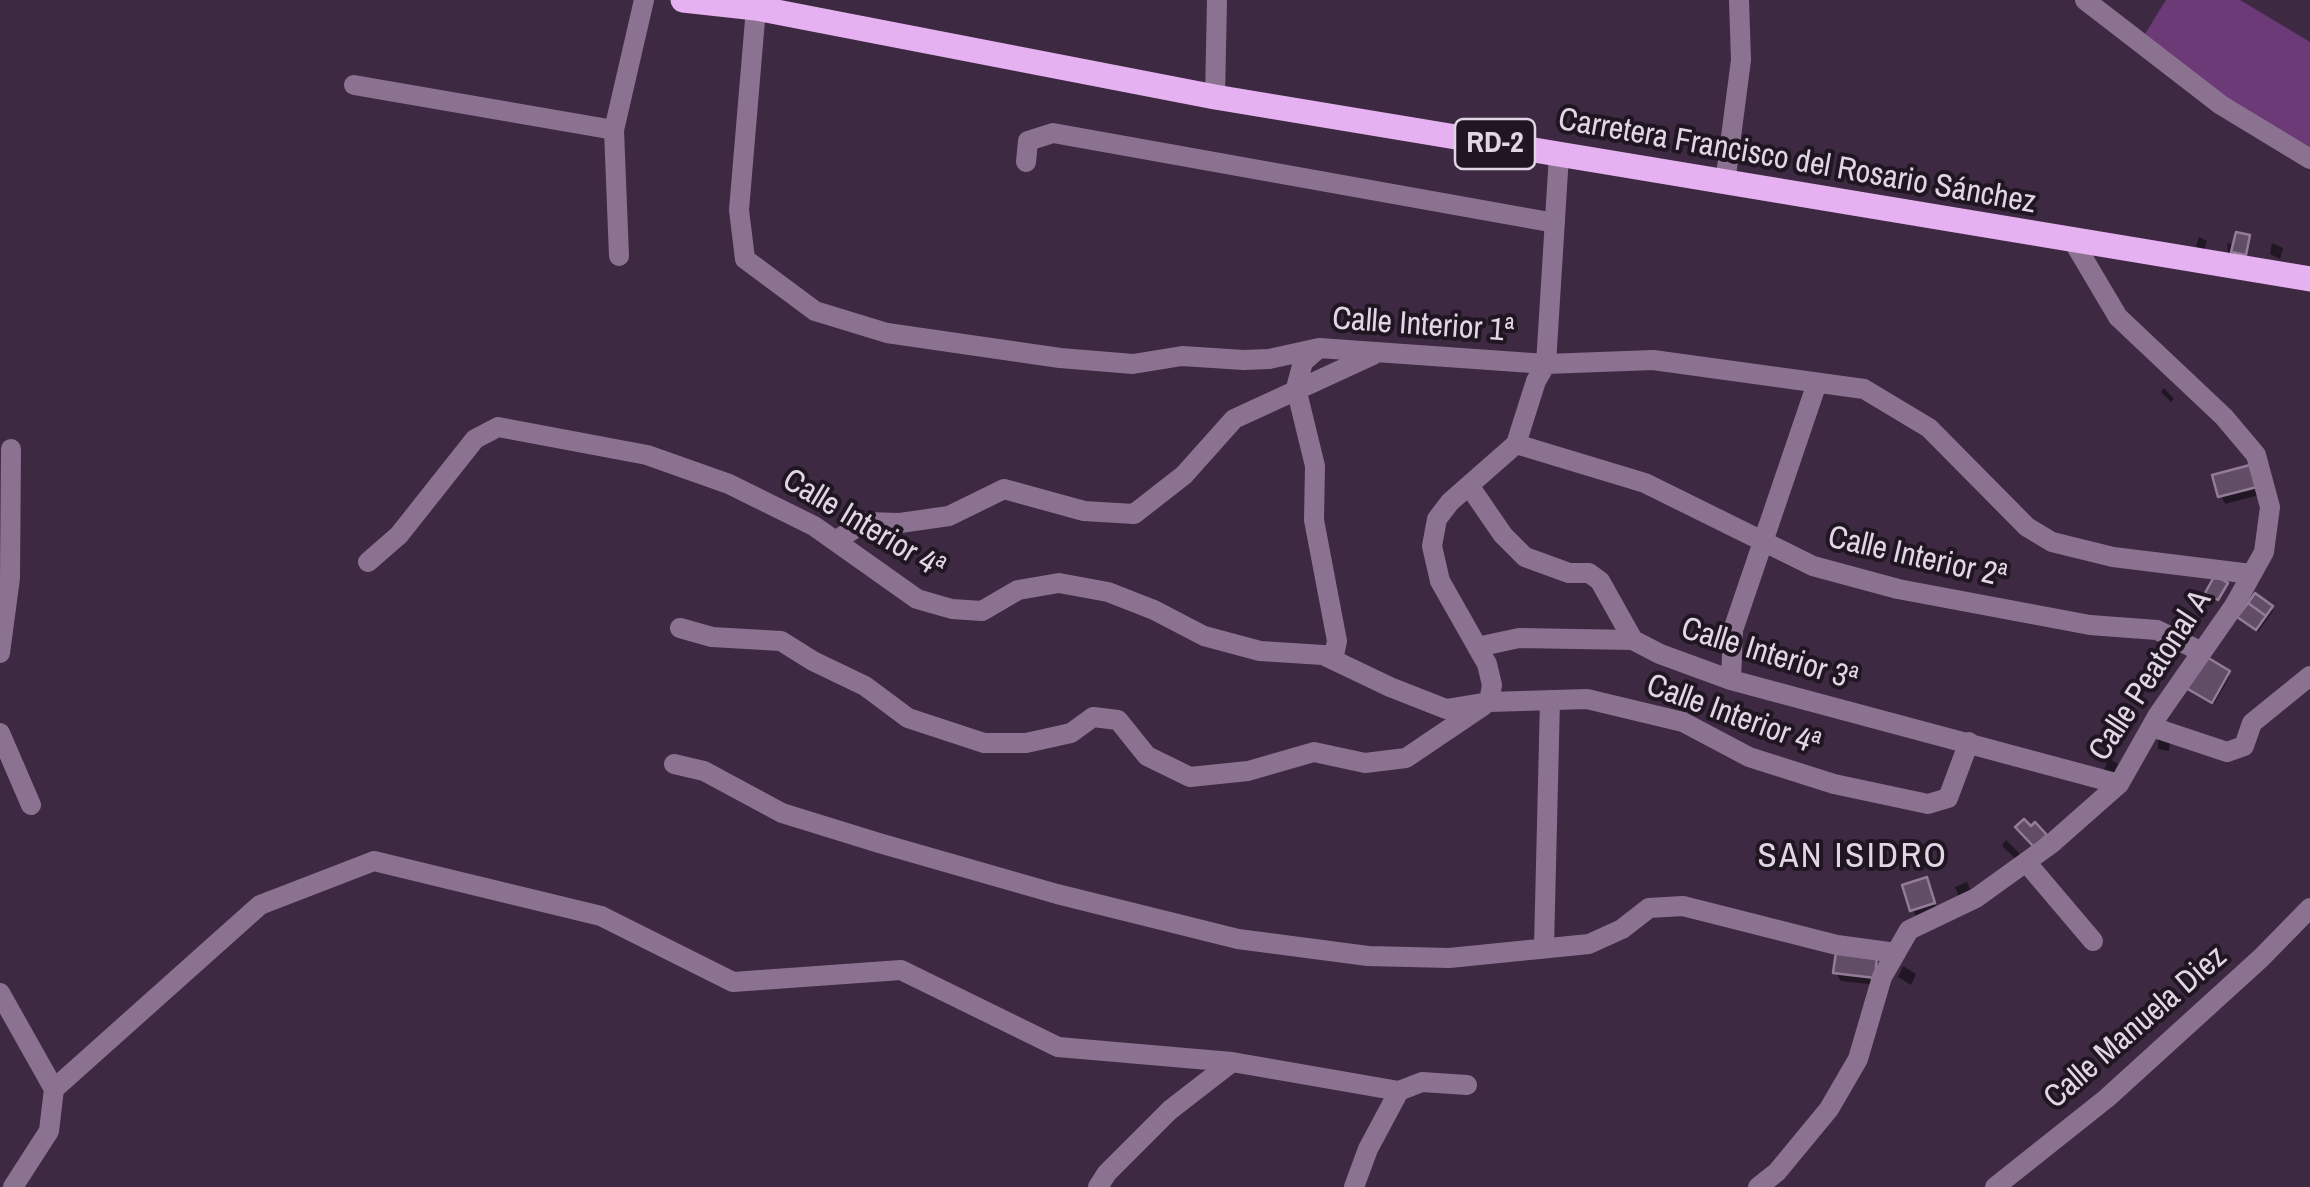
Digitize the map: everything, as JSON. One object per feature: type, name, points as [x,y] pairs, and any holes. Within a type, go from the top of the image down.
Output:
[{"type":"main road","name":"Carretera Francisco del Rosario Sánchez","points":[[682,0],[756,8],[1215,97],[2310,279]]},
{"type":"street","points":[[619,256],[614,130],[644,0]]},
{"type":"street","points":[[1215,97],[1217,0]]},
{"type":"street","points":[[1725,183],[1740,60],[1739,0]]},
{"type":"street","points":[[2086,0],[2221,105],[2310,159]]},
{"type":"street","name":"Calle Interior 1ª","points":[[756,8],[739,210],[745,259],[814,310],[887,333],[1078,360],[1132,364],[1182,356],[1268,358],[1319,348],[1546,364],[1653,360],[1864,389],[1929,428],[2027,527],[2052,542],[2113,556],[2252,574]]},
{"type":"street","points":[[354,85],[614,130]]},
{"type":"street","points":[[1026,162],[1028,141],[1053,134],[1555,223]]},
{"type":"street","points":[[680,628],[712,636],[781,641],[813,662],[866,686],[908,718],[984,742],[1026,743],[1071,733],[1093,717],[1118,720],[1147,756],[1190,777],[1248,771],[1314,752],[1366,763],[1406,758],[1489,702],[1492,685],[1487,664],[1440,581],[1432,546],[1438,519],[1450,502],[1516,444],[1536,381],[1546,364],[1559,155]]},
{"type":"street","name":"Calle Peatonal A","points":[[1758,1187],[1778,1172],[1829,1109],[1858,1059],[1882,976],[1909,930],[1976,898],[2051,844],[2119,784],[2264,552],[2270,507],[2256,454],[2224,416],[2118,316],[2073,241]]},
{"type":"street","points":[[1319,348],[1303,362],[1296,388],[1315,466],[1314,520],[1338,641],[1333,660]]},
{"type":"street","points":[[834,541],[866,522],[900,523],[949,516],[1004,490],[1084,511],[1134,514],[1184,475],[1234,418],[1375,354]]},
{"type":"street","points":[[1731,680],[1733,630],[1817,383]]},
{"type":"street","name":"Calle Interior 4ª","points":[[368,562],[398,535],[475,439],[498,427],[647,455],[729,484],[814,526],[917,599],[952,609],[982,611],[1018,590],[1059,583],[1108,592],[1204,636],[1260,651],[1323,655],[1446,709],[1489,702],[1587,699],[1683,722],[1749,757],[1834,784],[1928,804],[1948,798],[1968,742]]},
{"type":"street","points":[[0,653],[10,578],[4,444]]},
{"type":"street","name":"Calle Interior 2ª","points":[[1516,444],[1645,483],[1813,566],[1881,584],[2090,625],[2157,630],[2202,652]]},
{"type":"street","name":"Calle Interior 3ª","points":[[1470,486],[1504,536],[1526,556],[1569,573],[1589,573],[1600,581],[1634,640],[1660,654],[1731,680],[2119,784]]},
{"type":"street","points":[[1477,647],[1519,638],[1634,640]]},
{"type":"street","points":[[2152,727],[2227,752],[2244,746],[2252,723],[2310,676]]},
{"type":"street","points":[[1544,947],[1550,700]]},
{"type":"street","points":[[0,733],[30,804]]},
{"type":"street","points":[[674,764],[704,771],[782,812],[879,843],[1058,894],[1238,939],[1368,956],[1450,958],[1590,944],[1622,929],[1648,908],[1683,906],[1838,944],[1896,953]]},
{"type":"street","points":[[54,1089],[260,905],[374,861],[601,916],[732,982],[902,970],[1058,1047],[1232,1062],[1399,1091],[1422,1082],[1468,1085]]},
{"type":"street","points":[[2026,862],[2093,941]]},
{"type":"street","name":"Calle Manuela Diez","points":[[1996,1187],[2107,1098],[2310,908]]},
{"type":"street","points":[[0,993],[54,1089],[49,1132],[13,1187]]},
{"type":"street","points":[[1098,1187],[1170,1110],[1232,1062]]},
{"type":"street","points":[[1354,1187],[1368,1149],[1399,1091]]},
{"type":"shaded area","points":[[2166,0],[2240,0],[2310,42],[2310,159],[2140,42]]},
{"type":"building","points":[[2236,232],[2250,235],[2246,255],[2231,252]]},
{"type":"building","points":[[2250,465],[2257,487],[2218,497],[2212,475]]},
{"type":"building","points":[[2215,575],[2228,583],[2218,600],[2205,593]]},
{"type":"building","points":[[2255,593],[2273,606],[2266,616],[2248,603]]},
{"type":"building","points":[[2248,603],[2266,616],[2256,630],[2237,617]]},
{"type":"building","points":[[2205,656],[2230,671],[2212,703],[2186,688]]},
{"type":"building","points":[[2024,819],[2031,826],[2035,822],[2047,835],[2034,847],[2015,827]]},
{"type":"building","points":[[1927,877],[1935,903],[1910,911],[1902,885]]},
{"type":"building","points":[[1836,952],[1877,957],[1875,978],[1833,973]]},
{"type":"district","name":"SAN ISIDRO","points":[[1853,858]]}]
